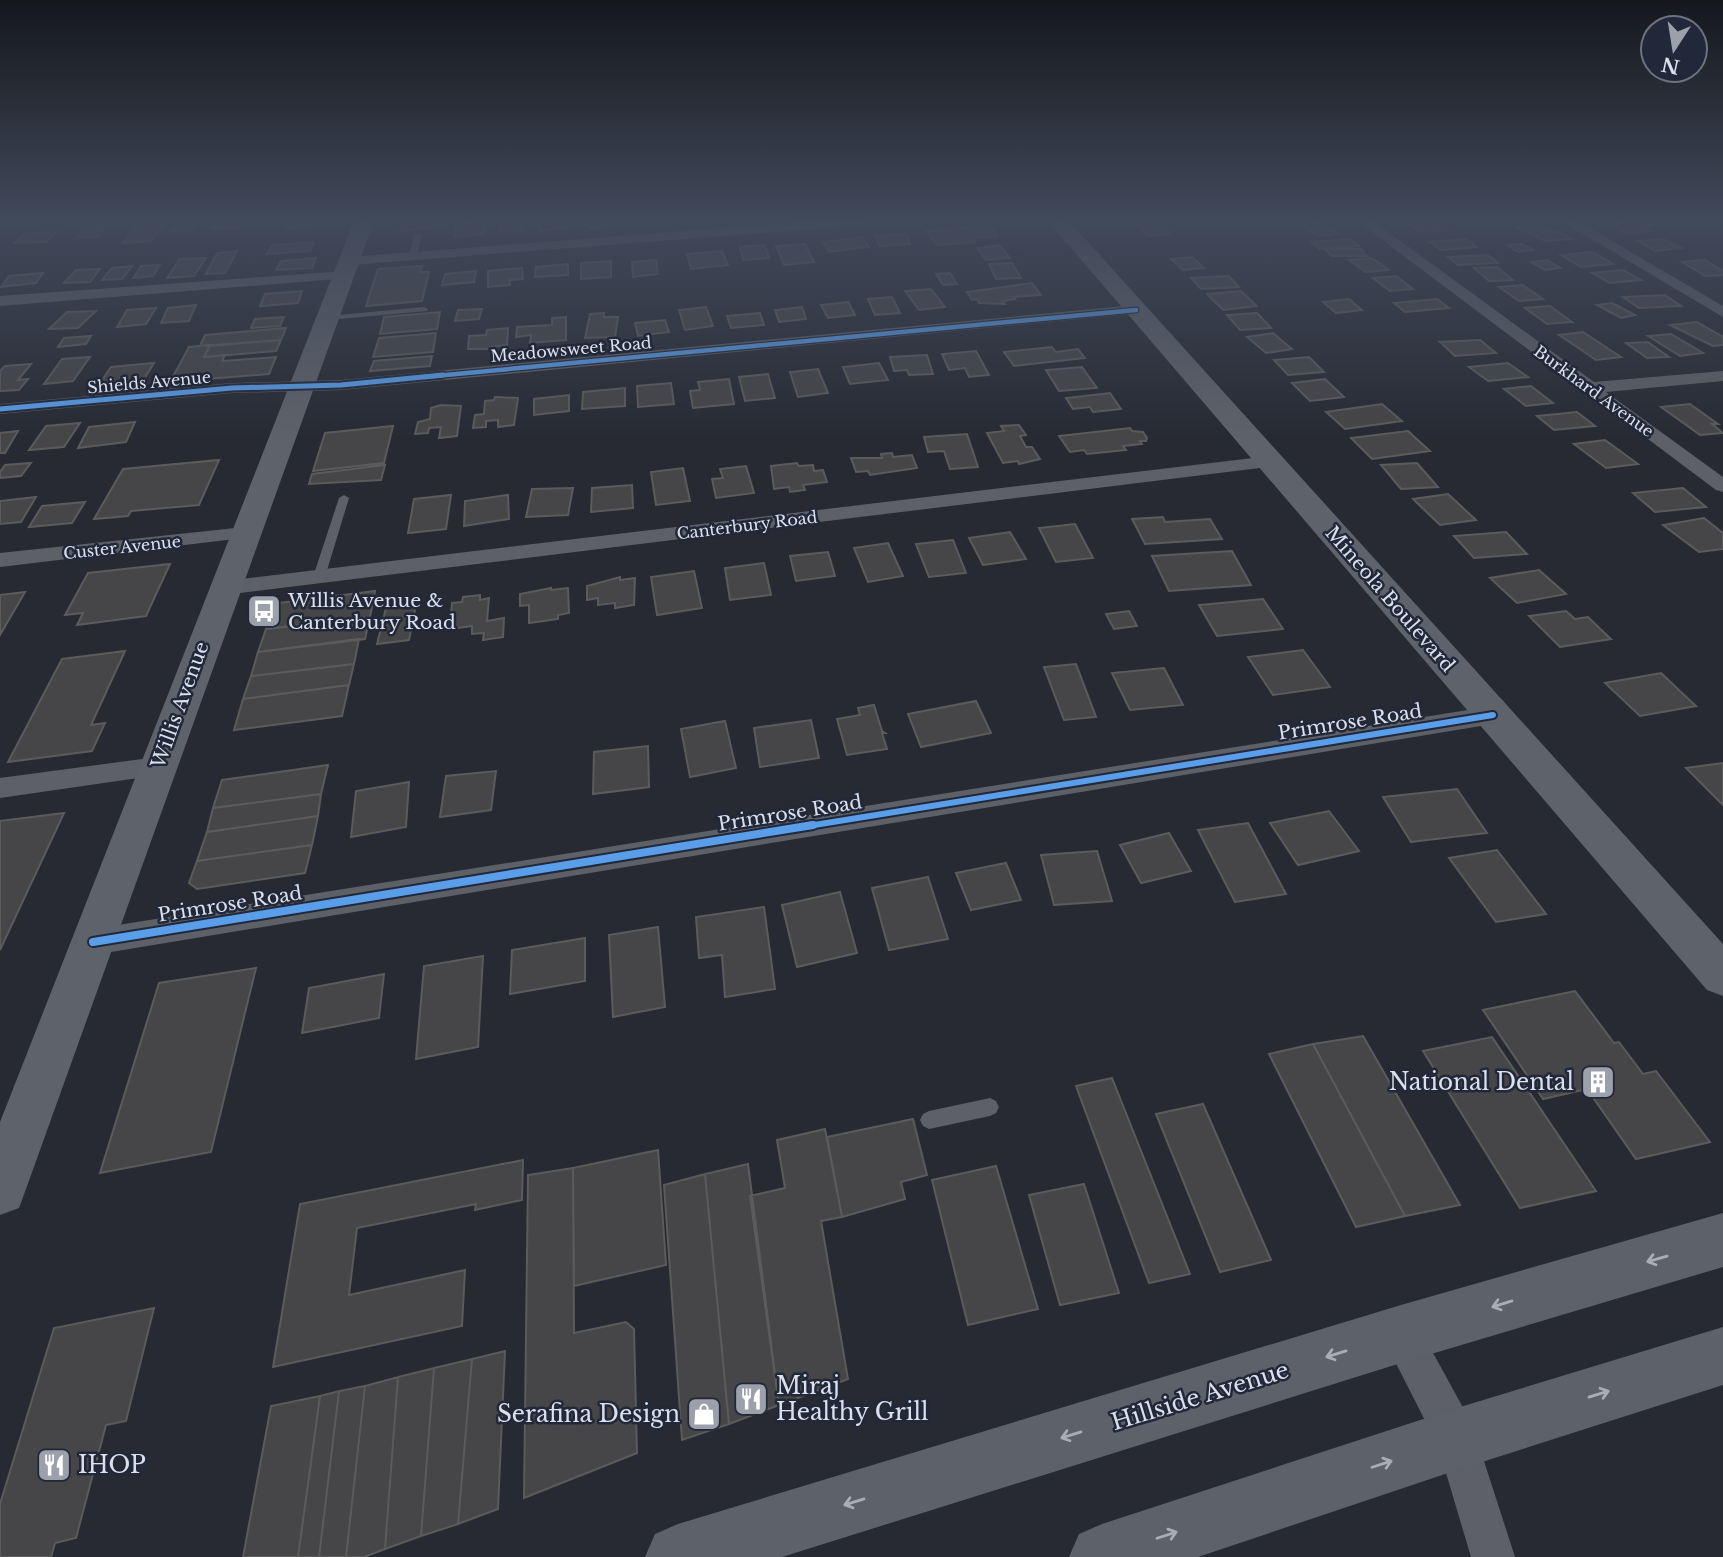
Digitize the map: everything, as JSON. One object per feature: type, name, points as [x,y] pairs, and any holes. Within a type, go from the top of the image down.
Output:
[{"type":"main road","name":"Willis Avenue","points":[[3,1173],[338,294]]},
{"type":"main road","name":"Mineola Boulevard","points":[[1122,294],[1723,976]]},
{"type":"main road","name":"Hillside Avenue","points":[[678,1557],[1401,1334],[1723,1240]]},
{"type":"main road","points":[[1102,1557],[1457,1439],[1723,1356]]},
{"type":"street","points":[[0,302],[85,294]]},
{"type":"street","name":"Burkhard Avenue","points":[[1462,294],[1723,486]]},
{"type":"street","points":[[1692,294],[1723,312]]},
{"type":"street","name":"Meadowsweet Road","points":[[301,385],[341,385],[1136,310]]},
{"type":"street","points":[[1590,388],[1723,376]]},
{"type":"street","name":"Shields Avenue","points":[[0,409],[232,388],[301,385]]},
{"type":"street","name":"Canterbury Road","points":[[224,588],[1270,463]]},
{"type":"street","name":"Custer Avenue","points":[[0,560],[245,533]]},
{"type":"street","name":"Primrose Road","points":[[93,942],[1493,715]]},
{"type":"street","points":[[0,788],[157,767]]},
{"type":"street","points":[[1401,1334],[1457,1439],[1493,1557]]},
{"type":"lane","points":[[328,318],[424,309]]},
{"type":"lane","points":[[319,577],[344,498]]},
{"type":"lane","points":[[929,1120],[990,1107]]},
{"type":"building","points":[[265,294],[301,294],[298,303],[260,306]]},
{"type":"building","points":[[370,294],[424,294],[422,301],[366,306]]},
{"type":"building","points":[[907,294],[935,294],[945,307],[919,310]]},
{"type":"building","points":[[968,294],[1041,295],[1013,297],[1015,299],[1003,301],[1005,304],[979,303],[977,299],[972,300]]},
{"type":"building","points":[[1207,294],[1244,294],[1257,306],[1223,310]]},
{"type":"building","points":[[1509,294],[1535,294],[1543,299],[1519,301]]},
{"type":"building","points":[[1665,295],[1681,306],[1639,308],[1623,297]]},
{"type":"building","points":[[892,297],[900,313],[875,315],[868,299]]},
{"type":"building","points":[[1349,299],[1362,310],[1336,313],[1323,302]]},
{"type":"building","points":[[1437,299],[1449,308],[1405,312],[1394,303]]},
{"type":"building","points":[[848,302],[855,315],[828,318],[821,305]]},
{"type":"building","points":[[1612,303],[1635,315],[1621,318],[1597,305]]},
{"type":"building","points":[[196,305],[189,321],[161,323],[168,308]]},
{"type":"building","points":[[1550,306],[1572,322],[1547,324],[1525,308]]},
{"type":"building","points":[[706,307],[713,326],[685,330],[679,310]]},
{"type":"building","points":[[802,307],[806,319],[779,322],[775,310]]},
{"type":"building","points":[[156,308],[146,324],[117,327],[127,310]]},
{"type":"building","points":[[482,309],[479,319],[455,321],[458,310]]},
{"type":"building","points":[[96,311],[78,328],[49,329],[67,312]]},
{"type":"building","points":[[440,312],[437,329],[380,334],[384,317]]},
{"type":"building","points":[[604,313],[604,317],[618,317],[615,337],[585,338],[590,314]]},
{"type":"building","points":[[760,313],[764,325],[731,328],[727,316]]},
{"type":"building","points":[[1257,313],[1271,328],[1240,330],[1227,315]]},
{"type":"building","points":[[284,317],[280,326],[251,328],[255,319]]},
{"type":"building","points":[[566,317],[566,340],[530,343],[531,335],[516,337],[517,327],[552,325],[552,318]]},
{"type":"building","points":[[665,320],[669,332],[638,336],[635,323]]},
{"type":"building","points":[[1697,322],[1723,337],[1723,345],[1713,346],[1670,325]]},
{"type":"building","points":[[286,328],[281,340],[200,346],[205,335]]},
{"type":"building","points":[[508,328],[507,345],[492,349],[468,349],[469,336],[486,335],[487,330]]},
{"type":"building","points":[[1583,332],[1621,357],[1596,360],[1559,335]]},
{"type":"building","points":[[436,333],[433,352],[373,357],[379,338]]},
{"type":"building","points":[[1273,333],[1292,349],[1266,353],[1247,337]]},
{"type":"building","points":[[1671,334],[1703,353],[1680,356],[1648,336]]},
{"type":"building","points":[[91,336],[86,344],[58,347],[64,338]]},
{"type":"building","points":[[281,340],[276,351],[204,357],[210,346]]},
{"type":"building","points":[[1480,340],[1496,353],[1455,356],[1440,342]]},
{"type":"building","points":[[1648,342],[1669,357],[1647,358],[1626,343]]},
{"type":"building","points":[[210,345],[204,357],[225,355],[222,361],[276,357],[269,374],[170,382],[189,347]]},
{"type":"building","points":[[1052,347],[1056,352],[1078,349],[1085,358],[1014,366],[1004,352]]},
{"type":"building","points":[[976,351],[989,375],[969,377],[965,368],[949,370],[942,354]]},
{"type":"building","points":[[927,355],[933,374],[909,375],[907,370],[894,371],[890,357]]},
{"type":"building","points":[[432,356],[430,366],[370,371],[374,361]]},
{"type":"building","points":[[90,357],[73,381],[44,384],[62,359]]},
{"type":"building","points":[[1309,357],[1324,372],[1288,375],[1274,360]]},
{"type":"building","points":[[154,363],[144,379],[100,383],[111,367]]},
{"type":"building","points":[[879,363],[888,380],[850,384],[843,367]]},
{"type":"building","points":[[1508,363],[1528,377],[1488,381],[1469,367]]},
{"type":"building","points":[[31,364],[18,380],[28,379],[19,390],[0,391],[0,371],[5,366]]},
{"type":"building","points":[[1082,367],[1097,388],[1059,391],[1046,370]]},
{"type":"building","points":[[818,369],[828,393],[798,397],[790,372]]},
{"type":"building","points":[[768,374],[775,398],[745,401],[739,377]]},
{"type":"building","points":[[729,379],[734,404],[693,408],[690,391],[700,390],[698,382]]},
{"type":"building","points":[[1325,379],[1344,397],[1310,401],[1292,383]]},
{"type":"building","points":[[671,383],[674,404],[638,407],[637,386]]},
{"type":"building","points":[[1531,386],[1553,403],[1526,406],[1504,389]]},
{"type":"building","points":[[625,388],[625,406],[582,409],[583,392]]},
{"type":"building","points":[[1110,393],[1121,409],[1093,412],[1090,407],[1073,409],[1066,398]]},
{"type":"building","points":[[569,395],[569,411],[534,415],[534,399]]},
{"type":"building","points":[[495,397],[518,398],[514,425],[498,427],[498,420],[486,421],[486,427],[473,428],[475,415],[484,414],[485,401],[494,400]]},
{"type":"building","points":[[1382,404],[1402,421],[1345,429],[1326,412]]},
{"type":"building","points":[[1690,404],[1718,424],[1712,424],[1723,433],[1700,435],[1661,407]]},
{"type":"building","points":[[441,405],[461,406],[457,436],[439,438],[441,427],[429,428],[428,433],[415,434],[418,422],[430,419],[431,408]]},
{"type":"building","points":[[1577,412],[1595,426],[1554,430],[1537,416]]},
{"type":"building","points":[[135,422],[126,442],[78,448],[89,427]]},
{"type":"building","points":[[80,423],[64,447],[29,450],[46,426]]},
{"type":"building","points":[[1019,425],[1026,435],[1020,436],[1026,447],[1032,447],[1040,459],[1019,464],[1018,461],[1003,463],[987,433],[1004,431],[1001,426]]},
{"type":"building","points":[[393,426],[384,463],[313,471],[325,433]]},
{"type":"building","points":[[1130,428],[1132,431],[1143,432],[1147,438],[1146,441],[1140,441],[1142,444],[1123,446],[1126,450],[1087,454],[1084,450],[1070,452],[1059,436]]},
{"type":"building","points":[[18,431],[5,453],[0,453],[0,433]]},
{"type":"building","points":[[1408,431],[1430,451],[1372,459],[1351,438]]},
{"type":"building","points":[[967,434],[978,467],[950,469],[944,451],[928,452],[924,437]]},
{"type":"building","points":[[1605,440],[1638,464],[1606,468],[1574,444]]},
{"type":"building","points":[[892,453],[893,457],[912,455],[917,468],[870,475],[868,471],[856,472],[851,458],[882,458],[881,454]]},
{"type":"building","points":[[219,460],[199,505],[131,511],[128,516],[94,519],[123,469]]},
{"type":"building","points":[[31,463],[21,476],[0,478],[0,472],[5,465]]},
{"type":"building","points":[[797,463],[799,466],[813,465],[814,471],[823,470],[827,482],[803,485],[805,490],[790,492],[789,487],[774,489],[771,466]]},
{"type":"building","points":[[1417,463],[1438,487],[1401,489],[1381,465]]},
{"type":"building","points":[[385,465],[381,480],[309,484],[312,474]]},
{"type":"building","points":[[746,466],[754,493],[716,498],[712,479],[723,478],[720,469]]},
{"type":"building","points":[[683,468],[690,501],[656,505],[651,472]]},
{"type":"building","points":[[632,485],[633,508],[591,512],[592,488]]},
{"type":"building","points":[[573,488],[568,515],[526,517],[532,489]]},
{"type":"building","points":[[1683,488],[1706,507],[1655,512],[1633,493]]},
{"type":"building","points":[[1448,494],[1476,520],[1440,525],[1413,499]]},
{"type":"building","points":[[451,495],[446,529],[408,533],[414,499]]},
{"type":"building","points":[[508,495],[509,519],[464,526],[465,501]]},
{"type":"building","points":[[36,497],[21,522],[0,524],[0,501]]},
{"type":"building","points":[[85,502],[72,523],[29,527],[42,506]]},
{"type":"building","points":[[1163,517],[1165,522],[1210,519],[1222,539],[1145,544],[1132,519]]},
{"type":"building","points":[[1704,518],[1723,533],[1723,549],[1699,552],[1663,525]]},
{"type":"building","points":[[1075,524],[1093,558],[1056,562],[1039,528]]},
{"type":"building","points":[[1010,532],[1026,559],[983,565],[969,538]]},
{"type":"building","points":[[1506,532],[1527,554],[1474,558],[1454,536]]},
{"type":"building","points":[[953,540],[966,573],[929,577],[916,544]]},
{"type":"building","points":[[888,543],[903,576],[868,582],[854,548]]},
{"type":"building","points":[[1232,551],[1251,585],[1169,591],[1152,556]]},
{"type":"building","points":[[828,552],[835,576],[796,581],[790,556]]},
{"type":"building","points":[[764,563],[771,595],[730,600],[725,568]]},
{"type":"building","points":[[170,564],[146,616],[77,625],[83,613],[65,615],[88,573]]},
{"type":"building","points":[[1539,570],[1566,594],[1517,603],[1490,578]]},
{"type":"building","points":[[694,571],[702,608],[657,615],[651,577]]},
{"type":"building","points":[[620,577],[620,580],[635,578],[634,605],[615,608],[615,603],[598,605],[598,598],[587,600],[587,586]]},
{"type":"building","points":[[551,588],[568,588],[569,613],[558,615],[558,619],[529,623],[529,605],[520,606],[520,594]]},
{"type":"building","points":[[375,591],[370,617],[266,629],[272,608],[279,603]]},
{"type":"building","points":[[25,592],[0,635],[0,595]]},
{"type":"building","points":[[480,595],[480,600],[489,598],[487,621],[504,618],[503,637],[483,640],[484,633],[472,634],[472,626],[450,629],[452,603],[462,602],[463,597]]},
{"type":"building","points":[[1263,599],[1283,629],[1217,636],[1199,605]]},
{"type":"building","points":[[416,605],[409,640],[377,644],[386,608]]},
{"type":"building","points":[[1129,611],[1137,626],[1114,629],[1106,614]]},
{"type":"building","points":[[1566,611],[1575,619],[1588,617],[1611,639],[1560,647],[1529,616]]},
{"type":"building","points":[[370,617],[365,639],[258,652],[266,629]]},
{"type":"building","points":[[359,639],[354,664],[251,676],[258,652]]},
{"type":"building","points":[[1303,650],[1330,687],[1273,695],[1248,657]]},
{"type":"building","points":[[125,651],[91,725],[105,723],[92,751],[8,762],[62,659]]},
{"type":"building","points":[[354,664],[349,685],[243,699],[251,676]]},
{"type":"building","points":[[1076,664],[1096,717],[1064,720],[1044,667]]},
{"type":"building","points":[[1164,668],[1183,705],[1130,710],[1112,673]]},
{"type":"building","points":[[1661,673],[1696,706],[1640,716],[1605,683]]},
{"type":"building","points":[[349,685],[342,716],[234,730],[243,699]]},
{"type":"building","points":[[976,701],[991,733],[921,747],[908,714]]},
{"type":"building","points":[[874,705],[885,733],[882,733],[887,749],[847,755],[837,719],[860,715],[858,708]]},
{"type":"building","points":[[811,720],[819,758],[760,767],[754,728]]},
{"type":"building","points":[[725,721],[736,768],[690,777],[681,729]]},
{"type":"building","points":[[648,746],[649,787],[593,794],[594,752]]},
{"type":"building","points":[[1723,763],[1723,805],[1686,768]]},
{"type":"building","points":[[328,765],[321,794],[213,808],[222,780]]},
{"type":"building","points":[[496,771],[491,810],[440,817],[446,776]]},
{"type":"building","points":[[409,782],[406,827],[351,837],[356,791]]},
{"type":"building","points":[[1457,789],[1487,833],[1411,842],[1383,797]]},
{"type":"building","points":[[321,794],[318,816],[207,832],[213,808]]},
{"type":"building","points":[[1329,811],[1359,851],[1298,865],[1270,823]]},
{"type":"building","points":[[64,813],[0,950],[0,821]]},
{"type":"building","points":[[318,816],[312,845],[197,861],[207,832]]},
{"type":"building","points":[[1248,823],[1286,894],[1235,902],[1198,830]]},
{"type":"building","points":[[1169,833],[1191,871],[1141,883],[1120,845]]},
{"type":"building","points":[[312,845],[305,873],[197,889],[189,883],[197,861]]},
{"type":"building","points":[[1497,850],[1546,914],[1496,922],[1449,858]]},
{"type":"building","points":[[1097,851],[1112,901],[1054,905],[1041,855]]},
{"type":"building","points":[[1006,863],[1021,900],[971,910],[956,873]]},
{"type":"building","points":[[928,877],[948,939],[889,950],[872,888]]},
{"type":"building","points":[[840,892],[857,953],[797,967],[782,905]]},
{"type":"building","points":[[764,907],[775,989],[725,997],[722,955],[699,958],[696,917]]},
{"type":"building","points":[[658,927],[665,1007],[613,1017],[609,935]]},
{"type":"building","points":[[585,938],[585,981],[510,994],[512,950]]},
{"type":"building","points":[[483,956],[478,1047],[416,1059],[424,966]]},
{"type":"building","points":[[256,968],[211,1152],[100,1173],[159,983]]},
{"type":"building","points":[[384,974],[379,1018],[302,1033],[309,988]]},
{"type":"building","name":"National Dental","points":[[1575,991],[1614,1043],[1619,1042],[1643,1074],[1656,1071],[1710,1142],[1636,1159],[1587,1089],[1543,1099],[1483,1010]]},
{"type":"building","points":[[1363,1036],[1460,1205],[1405,1216],[1313,1044]]},
{"type":"building","points":[[1492,1037],[1596,1191],[1520,1208],[1423,1051]]},
{"type":"building","points":[[1313,1044],[1405,1216],[1356,1227],[1269,1054]]},
{"type":"building","points":[[1112,1078],[1190,1274],[1149,1283],[1076,1086]]},
{"type":"building","points":[[1203,1104],[1271,1260],[1220,1272],[1156,1114]]},
{"type":"building","points":[[913,1119],[927,1175],[901,1182],[905,1199],[842,1217],[827,1137]]},
{"type":"building","points":[[825,1129],[842,1217],[821,1221],[848,1379],[779,1405],[750,1196],[785,1188],[777,1140]]},
{"type":"building","points":[[658,1150],[666,1265],[574,1286],[573,1168]]},
{"type":"building","points":[[523,1160],[522,1200],[475,1210],[476,1204],[357,1228],[349,1295],[465,1270],[462,1326],[273,1367],[300,1204]]},
{"type":"building","points":[[748,1164],[779,1405],[729,1424],[705,1174]]},
{"type":"building","points":[[996,1166],[1038,1309],[968,1325],[932,1180]]},
{"type":"building","points":[[573,1168],[574,1333],[626,1322],[634,1329],[637,1453],[524,1498],[528,1175]]},
{"type":"building","points":[[705,1174],[729,1424],[682,1440],[664,1185]]},
{"type":"building","points":[[1084,1184],[1119,1293],[1060,1305],[1029,1195]]},
{"type":"building","name":"IHOP","points":[[154,1308],[126,1421],[106,1425],[76,1538],[55,1543],[51,1557],[0,1557],[0,1504],[54,1328]]},
{"type":"building","points":[[505,1351],[498,1509],[458,1524],[472,1359]]},
{"type":"building","points":[[472,1359],[458,1524],[421,1536],[434,1368]]},
{"type":"building","points":[[434,1368],[421,1536],[385,1549],[398,1377]]},
{"type":"building","points":[[398,1377],[385,1549],[364,1557],[346,1557],[365,1386]]},
{"type":"building","points":[[365,1386],[346,1557],[319,1557],[339,1391]]},
{"type":"building","points":[[339,1391],[319,1557],[298,1557],[320,1396]]},
{"type":"building","points":[[320,1396],[298,1557],[243,1557],[271,1406]]},
{"type":"cycle path","points":[[0,409],[232,388],[341,385],[1136,310]]},
{"type":"cycle path","points":[[93,942],[1493,715]]},
{"type":"place","name":"Willis Avenue & Canterbury Road","points":[[264,611]]},
{"type":"place","name":"National Dental","points":[[1598,1082]]},
{"type":"place","name":"Miraj Healthy Grill","points":[[751,1399]]},
{"type":"place","name":"Serafina Design","points":[[704,1414]]},
{"type":"place","name":"IHOP","points":[[54,1465]]}]
